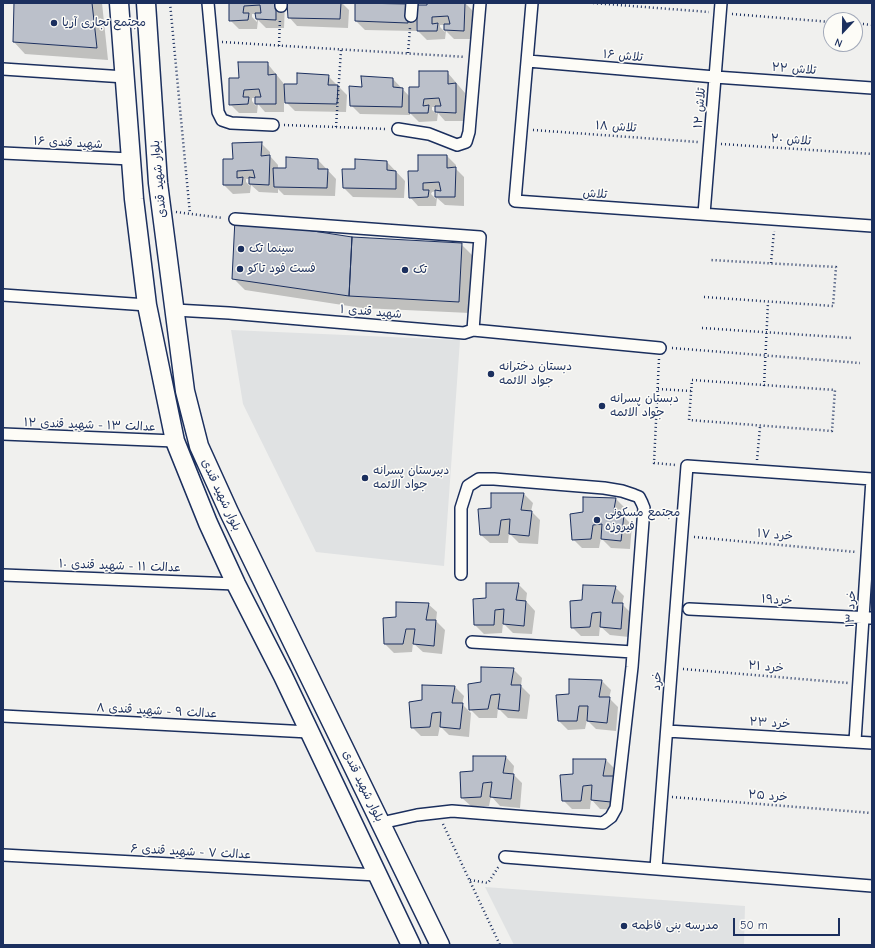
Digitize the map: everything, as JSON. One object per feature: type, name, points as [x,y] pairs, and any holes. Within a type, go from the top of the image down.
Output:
[{"type":"main road","name":"بلوار شهید قندی","points":[[119,3],[131,159],[147,305],[175,441],[208,523],[236,584],[283,676],[411,945]]},
{"type":"main road","name":"بلوار شهید قندی","points":[[146,3],[158,183],[185,391],[199,446],[300,659],[440,945]]},
{"type":"main road","points":[[260,633],[272,637],[278,634],[282,629],[283,623]]},
{"type":"main road","points":[[283,676],[281,670],[283,664],[288,659],[294,657],[300,659]]},
{"type":"street","points":[[208,3],[218,112],[222,120],[231,123],[273,125]]},
{"type":"street","points":[[411,16],[412,3]]},
{"type":"street","points":[[398,129],[429,134],[457,145],[466,142],[469,132],[480,3]]},
{"type":"street","name":"تلاش","points":[[532,3],[515,201],[872,226]]},
{"type":"street","name":"تلاش ۱۲","points":[[704,214],[721,8]]},
{"type":"street","name":"تلاش ۱۶","points":[[528,61],[715,77]]},
{"type":"street","points":[[3,69],[125,77]]},
{"type":"street","name":"تلاش ۲۲","points":[[715,77],[872,88]]},
{"type":"street","name":"شهید قندی ۱۶","points":[[3,153],[131,159]]},
{"type":"street","points":[[235,219],[480,238],[473,330]]},
{"type":"street","points":[[3,295],[147,305]]},
{"type":"street","name":"شهيد قندی ۱","points":[[175,310],[464,333],[473,330],[660,348]]},
{"type":"street","name":"عدالت ۱۳ - شهید قندی ۱۲","points":[[3,434],[175,441]]},
{"type":"street","points":[[687,466],[872,479]]},
{"type":"street","name":"خرد","points":[[656,868],[687,466]]},
{"type":"street","points":[[381,823],[438,812],[452,812],[582,823],[603,823],[611,817],[616,808],[633,652],[644,508],[639,497],[622,491],[604,488],[494,479],[479,479],[472,482],[464,496],[461,508],[461,574]]},
{"type":"street","name":"خرد ۱۳","points":[[855,741],[859,684],[868,618],[867,553],[872,479]]},
{"type":"street","name":"عدالت ۱۱ - شهید قندی ۱۰","points":[[3,575],[236,584]]},
{"type":"street","name":"خرد۱۹","points":[[689,609],[868,618]]},
{"type":"street","points":[[472,642],[633,652]]},
{"type":"street","name":"عدالت ۹ - شهید قندی ۸","points":[[3,716],[309,732]]},
{"type":"street","name":"خرد ۲۳","points":[[667,731],[872,742]]},
{"type":"street","name":"عدالت ۷ - شهید قندی ۶","points":[[3,855],[377,875]]},
{"type":"street","points":[[505,857],[872,886]]},
{"type":"path","points":[[170,3],[190,214]]},
{"type":"path","points":[[593,3],[721,8],[823,21]]},
{"type":"path","points":[[279,46],[281,5]]},
{"type":"path","points":[[408,54],[411,16]]},
{"type":"path","points":[[211,42],[475,58]]},
{"type":"path","points":[[336,127],[341,50]]},
{"type":"path","points":[[273,125],[398,129]]},
{"type":"path","name":"تلاش ۱۸","points":[[522,129],[710,143]]},
{"type":"path","name":"تلاش ۲۰","points":[[710,143],[872,154]]},
{"type":"path","points":[[162,211],[235,219]]},
{"type":"path","points":[[771,263],[775,219]]},
{"type":"path","points":[[704,297],[833,306],[836,267],[710,260]]},
{"type":"path","points":[[764,386],[768,302]]},
{"type":"path","points":[[702,328],[852,338]]},
{"type":"path","points":[[687,466],[654,463],[660,348],[860,363]]},
{"type":"path","points":[[692,380],[764,386],[835,390],[832,430],[689,420],[692,380]]},
{"type":"path","points":[[658,389],[691,391]]},
{"type":"path","points":[[756,471],[760,427]]},
{"type":"path","name":"خرد ۱۷","points":[[682,535],[867,553]]},
{"type":"path","name":"خرد ۲۱","points":[[672,668],[859,684]]},
{"type":"path","name":"خرد ۲۵","points":[[662,796],[872,813]]},
{"type":"path","points":[[438,812],[500,945]]},
{"type":"path","points":[[469,880],[488,883],[505,857]]},
{"type":"shaded area","name":"دبیرستان پسرانه جواد الائمه","points":[[231,330],[460,340],[444,566],[316,552],[243,404]]},
{"type":"shaded area","name":"مدرسه بنی فاطمه","points":[[485,887],[745,906],[744,945],[514,945]]},
{"type":"building","name":"مجتمع تجاری آریا","points":[[14,3],[92,3],[97,48],[13,42]]},
{"type":"building","points":[[229,3],[276,3],[276,20],[256,19],[255,13],[261,13],[260,5],[244,6],[243,13],[249,13],[248,20],[229,21]]},
{"type":"building","points":[[287,3],[341,3],[340,19],[288,18]]},
{"type":"building","points":[[355,3],[409,4],[408,23],[355,21]]},
{"type":"building","points":[[427,3],[465,3],[464,31],[444,30],[444,24],[450,24],[448,16],[432,17],[432,24],[438,23],[437,31],[417,31],[417,5],[427,5]]},
{"type":"building","points":[[238,62],[268,62],[268,75],[276,74],[276,104],[255,104],[255,97],[261,97],[259,89],[244,90],[243,97],[249,97],[248,104],[229,105],[229,78],[239,78]]},
{"type":"building","points":[[419,71],[448,71],[448,84],[456,83],[456,113],[435,112],[435,106],[441,106],[439,98],[424,99],[423,106],[429,105],[428,113],[409,113],[409,87],[419,87]]},
{"type":"building","points":[[297,73],[329,75],[328,85],[338,85],[337,104],[285,103],[284,84],[297,84]]},
{"type":"building","points":[[361,76],[393,78],[393,87],[403,88],[402,107],[350,106],[349,86],[362,87]]},
{"type":"building","points":[[262,142],[261,156],[270,155],[269,185],[249,184],[249,177],[255,178],[253,170],[237,171],[237,178],[243,177],[242,185],[223,185],[223,159],[233,159],[232,143]]},
{"type":"building","points":[[418,155],[447,155],[447,168],[456,167],[455,197],[435,197],[435,190],[441,191],[439,182],[423,183],[423,190],[429,190],[428,197],[409,198],[408,171],[418,171]]},
{"type":"building","points":[[286,157],[318,159],[318,169],[328,169],[327,188],[274,187],[273,168],[286,168]]},
{"type":"building","points":[[355,159],[387,161],[387,170],[396,171],[396,189],[343,188],[342,169],[355,169]]},
{"type":"building","points":[[235,219],[352,237],[349,296],[232,279]]},
{"type":"building","name":"تک","points":[[352,237],[462,243],[459,302],[349,296]]},
{"type":"building","points":[[491,493],[524,493],[521,510],[532,511],[529,536],[509,534],[510,519],[501,520],[499,535],[480,535],[478,509],[491,508]]},
{"type":"building","name":"مجتمع مسکونی فیروزه","points":[[583,497],[616,498],[613,515],[624,515],[621,541],[601,539],[602,524],[593,525],[591,539],[572,540],[570,514],[583,512]]},
{"type":"building","points":[[486,583],[519,583],[516,600],[526,601],[524,626],[503,624],[504,609],[495,610],[494,625],[474,625],[473,599],[486,598]]},
{"type":"building","points":[[583,585],[616,586],[612,603],[623,603],[621,629],[600,627],[601,612],[592,613],[590,627],[571,628],[570,601],[582,600]]},
{"type":"building","points":[[396,602],[429,603],[426,620],[436,620],[434,646],[413,644],[415,629],[406,629],[403,644],[384,644],[383,618],[396,617]]},
{"type":"building","points":[[481,667],[514,668],[511,685],[521,685],[519,711],[498,709],[500,694],[491,695],[488,709],[469,710],[468,684],[481,682]]},
{"type":"building","points":[[569,679],[602,680],[599,697],[610,697],[607,723],[587,721],[588,706],[579,706],[577,721],[558,721],[556,695],[569,694]]},
{"type":"building","points":[[422,685],[455,686],[452,703],[463,703],[460,729],[440,727],[441,712],[432,713],[430,727],[411,728],[409,702],[422,700]]},
{"type":"building","points":[[473,756],[506,756],[503,773],[514,774],[511,799],[490,797],[492,782],[483,783],[481,797],[461,798],[460,772],[473,771]]},
{"type":"building","points":[[573,759],[606,759],[603,776],[614,776],[611,802],[591,800],[592,785],[583,786],[581,801],[562,801],[560,775],[573,774]]},
{"type":"place","name":"مجتمع تجاری آریا","points":[[54,23]]},
{"type":"place","name":"سینما تک","points":[[241,249]]},
{"type":"place","name":"فست فود تاکو","points":[[240,269]]},
{"type":"place","name":"تک","points":[[405,270]]},
{"type":"place","name":"دبستان دخترانه جواد الائمه","points":[[491,374]]},
{"type":"place","name":"دبستان پسرانه جواد الائمه","points":[[602,406]]},
{"type":"place","name":"دبیرستان پسرانه جواد الائمه","points":[[365,478]]},
{"type":"place","name":"مجتمع مسکونی فیروزه","points":[[597,520]]},
{"type":"place","name":"مدرسه بنی فاطمه","points":[[624,926]]}]
